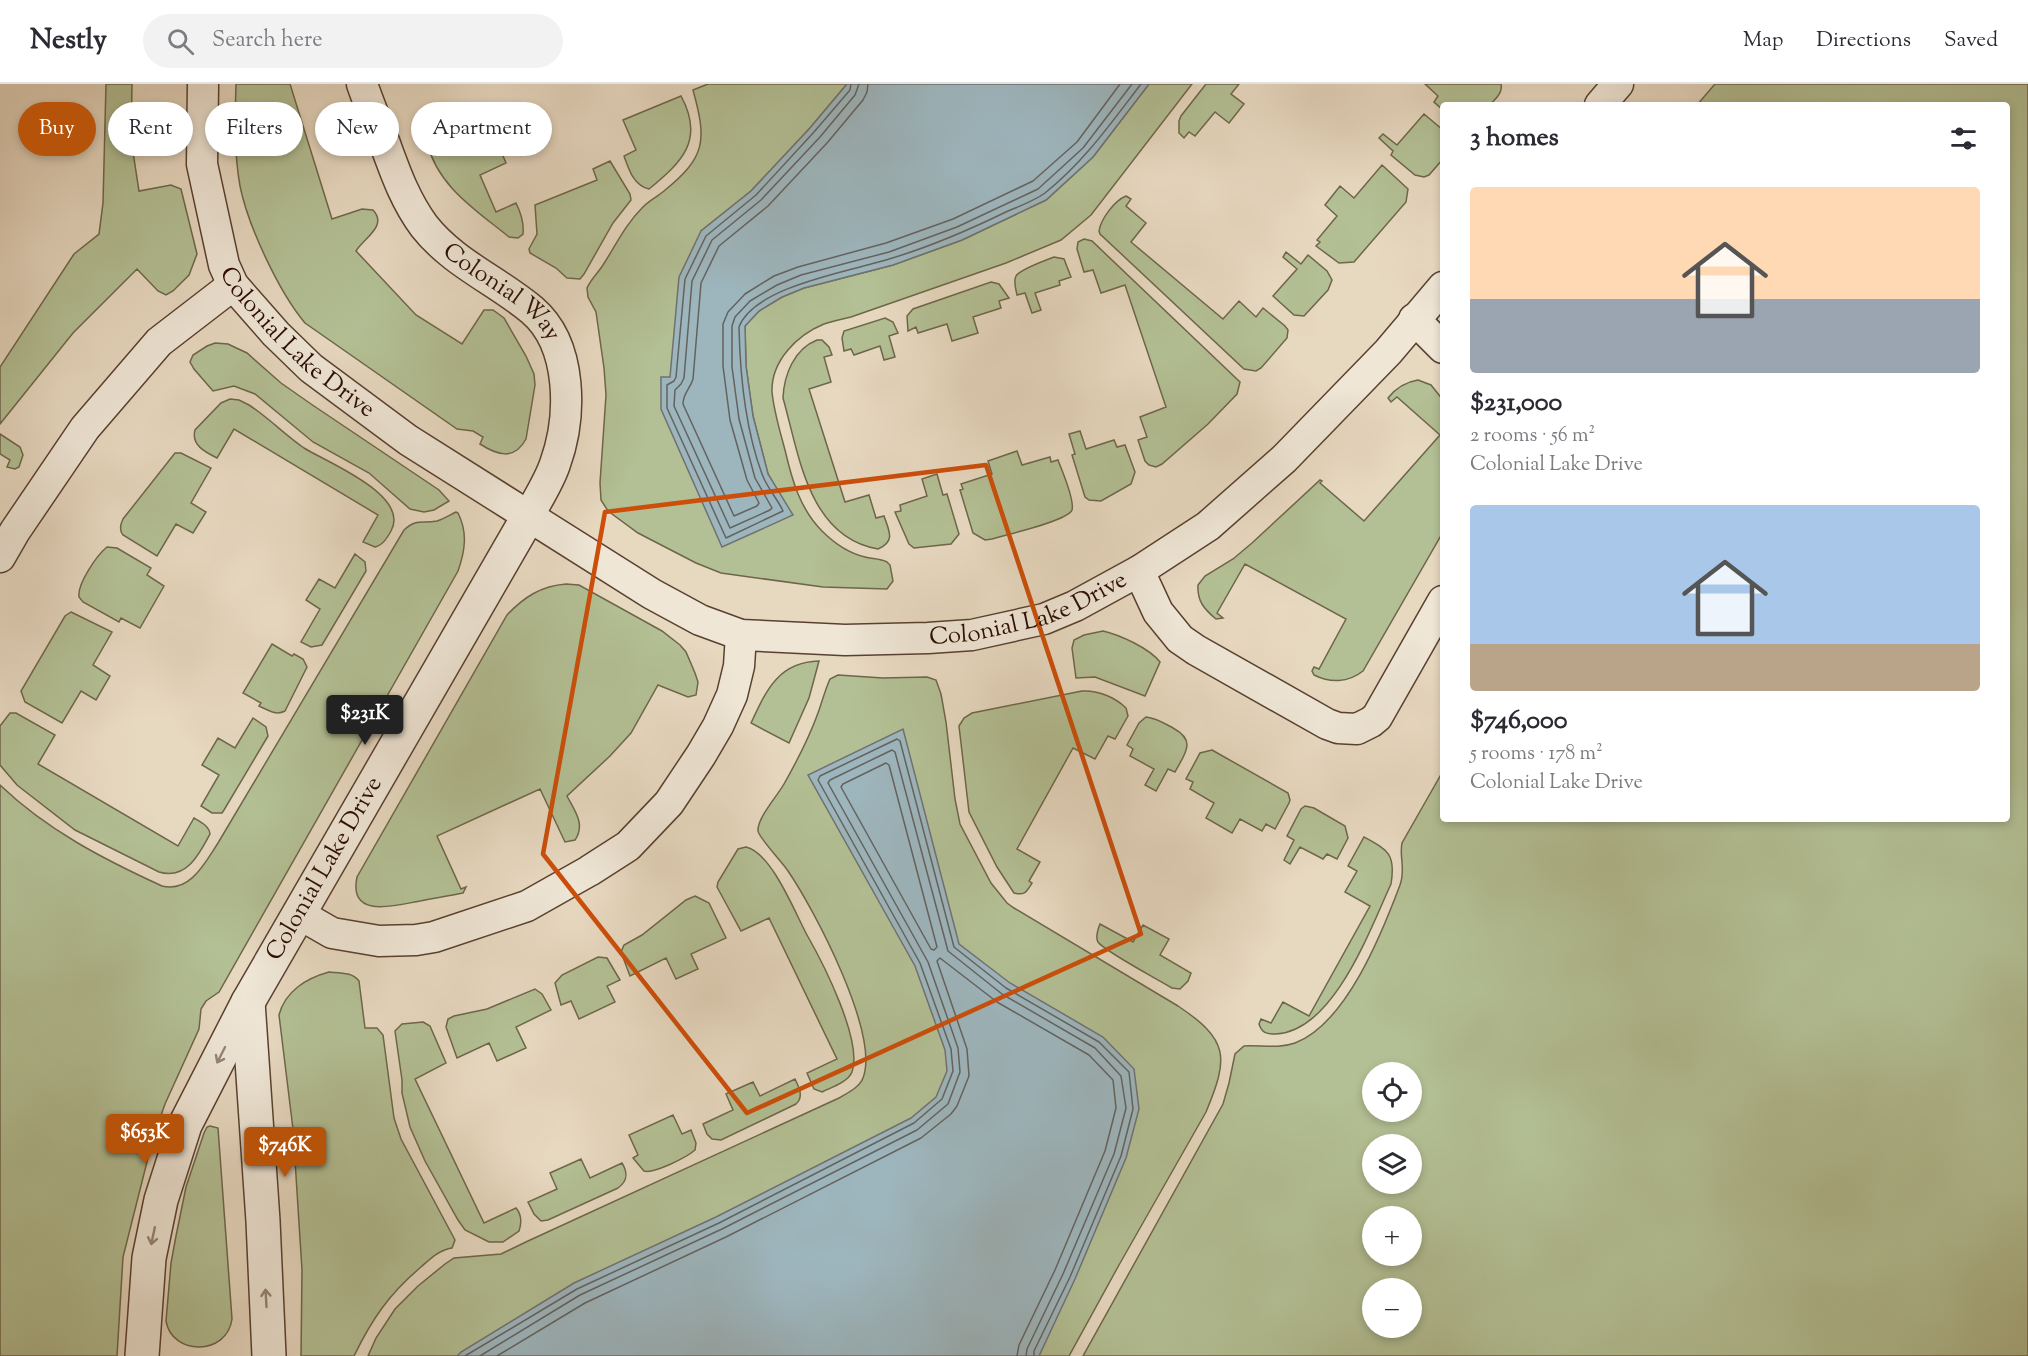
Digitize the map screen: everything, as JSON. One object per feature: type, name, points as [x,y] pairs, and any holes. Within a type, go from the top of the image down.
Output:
[{"type":"street","name":"Colonial Lake Drive","points":[[142,1356],[149,1258],[161,1200],[185,1125],[248,1002],[528,517]]},
{"type":"street","points":[[248,1002],[263,1221],[268,1356]]},
{"type":"lane","name":"Colonial Lake Drive","points":[[203,84],[202,164],[224,265],[233,285],[276,334],[311,368],[408,440],[652,594],[700,620],[741,634],[845,640],[928,638],[972,634],[1044,619],[1075,606],[1138,571],[1208,526],[1284,459],[1388,352],[1440,290]]},
{"type":"lane","name":"Colonial Way","points":[[362,84],[404,196],[425,226],[450,253],[532,310],[548,327],[559,353],[565,373],[564,429],[555,464],[528,517]]},
{"type":"lane","points":[[1603,102],[1618,84]]},
{"type":"lane","points":[[0,557],[85,428],[159,342],[233,285]]},
{"type":"lane","points":[[1414,320],[1440,345]]},
{"type":"lane","points":[[1138,571],[1158,612],[1180,639],[1188,645],[1226,669],[1327,724],[1349,729],[1364,727],[1377,717],[1440,606]]},
{"type":"lane","points":[[299,914],[332,933],[379,941],[416,940],[434,937],[526,906],[589,871],[628,846],[669,803],[701,755],[732,695],[739,666],[741,634]]},
{"type":"highlighted area","points":[[986,465],[1141,934],[747,1113],[543,854],[605,512]]},
{"type":"green space","points":[[106,84],[132,84],[132,102],[108,102],[108,156],[134,156],[139,191],[171,185],[181,189],[197,254],[189,275],[166,295],[158,291],[137,269],[73,333],[0,424],[0,367],[74,254],[99,234],[103,203]]},
{"type":"green space","points":[[236,84],[290,84],[296,102],[236,102]]},
{"type":"green space","points":[[708,84],[847,84],[810,128],[751,191],[701,231],[749,388],[745,326],[759,311],[782,297],[804,288],[893,265],[962,240],[1046,200],[1093,157],[1149,84],[1192,84],[1091,215],[1061,240],[1006,263],[851,317],[824,324],[795,342],[781,360],[773,381],[773,399],[791,472],[802,504],[814,522],[836,543],[853,553],[882,560],[890,565],[893,581],[887,589],[823,587],[721,573],[696,563],[638,533],[608,511],[601,500],[600,483],[606,395],[596,312],[588,297],[587,288],[636,215],[647,203],[678,179],[695,158],[700,147],[701,135],[693,90]],"holes":[[[707,383],[749,388],[753,416],[768,474],[792,515]]]},
{"type":"green space","points":[[1206,84],[1239,84],[1231,94],[1244,104],[1229,123],[1215,112],[1195,136],[1189,132],[1184,138],[1179,133],[1181,116]]},
{"type":"green space","points":[[1425,84],[1501,84],[1501,90],[1492,102],[1440,102],[1440,107],[1434,102],[1438,96]]},
{"type":"green space","points":[[1715,84],[2028,84],[2028,1356],[1083,1356],[1223,1104],[1235,1054],[1244,1046],[1276,1046],[1295,1043],[1313,1033],[1330,1017],[1360,975],[1383,927],[1400,885],[1402,843],[1440,776],[1440,822],[2010,822],[2010,102],[1700,102]]},
{"type":"green space","points":[[681,96],[691,125],[686,149],[671,169],[649,189],[639,185],[624,156],[636,150],[623,120]]},
{"type":"green space","points":[[1424,114],[1440,127],[1440,162],[1429,175],[1424,177],[1415,175],[1391,155],[1393,151],[1379,138],[1383,134],[1397,145]]},
{"type":"green space","points":[[303,126],[332,219],[362,209],[373,210],[378,221],[376,227],[356,251],[416,315],[462,344],[484,310],[493,310],[504,318],[526,356],[534,374],[535,385],[526,439],[516,451],[499,453],[480,444],[483,437],[473,431],[457,429],[305,323],[275,277],[257,239],[244,202],[237,156],[303,156]]},
{"type":"green space","points":[[431,156],[503,156],[506,163],[480,175],[496,212],[516,203],[521,215],[523,234],[518,238],[509,237],[471,207],[439,172]]},
{"type":"green space","points":[[610,161],[630,194],[631,200],[613,223],[580,279],[567,278],[556,268],[530,253],[529,249],[537,234],[535,205],[597,180],[593,169]]},
{"type":"green space","points":[[1382,165],[1408,189],[1406,202],[1354,262],[1339,263],[1316,246],[1320,242],[1317,240],[1337,216],[1325,205],[1340,186],[1354,198]]},
{"type":"green space","points":[[1126,196],[1131,199],[1126,206],[1146,223],[1131,242],[1223,319],[1239,301],[1256,317],[1263,308],[1285,326],[1288,330],[1287,338],[1261,368],[1256,371],[1244,369],[1100,234],[1100,226],[1105,216],[1117,202]]},
{"type":"green space","points":[[1084,239],[1092,241],[1240,382],[1237,394],[1208,424],[1156,467],[1145,461],[1138,440],[1147,437],[1140,417],[1166,407],[1125,285],[1101,293],[1093,270],[1084,272],[1077,249],[1078,242]]},
{"type":"green space","points":[[1286,252],[1301,264],[1308,255],[1327,271],[1332,280],[1328,290],[1304,316],[1294,315],[1273,296],[1297,269],[1283,257]]},
{"type":"green space","points":[[1054,257],[1064,259],[1071,277],[1059,281],[1060,285],[1035,293],[1041,310],[1032,313],[1025,293],[1017,295],[1016,276],[1027,268]]},
{"type":"green space","points":[[991,282],[999,284],[1009,298],[999,301],[1001,308],[973,317],[978,333],[952,341],[947,324],[918,333],[916,327],[908,331],[907,316],[913,309]]},
{"type":"green space","points":[[885,318],[893,322],[898,333],[889,336],[895,357],[884,360],[880,346],[854,355],[851,349],[844,351],[842,338],[844,331]]},
{"type":"green space","points":[[817,340],[822,340],[829,347],[832,355],[824,357],[831,382],[809,389],[845,502],[869,495],[876,518],[884,516],[890,535],[887,543],[878,549],[854,541],[836,528],[821,511],[810,490],[795,444],[783,398],[784,389],[788,372],[796,356]]},
{"type":"green space","points":[[215,343],[228,344],[247,353],[281,383],[439,490],[449,501],[434,510],[424,512],[410,509],[369,473],[313,442],[255,394],[234,386],[213,391],[190,362],[193,355]]},
{"type":"green space","points":[[1418,380],[1431,385],[1440,396],[1440,435],[1397,397],[1391,402],[1388,398],[1394,391],[1409,382]]},
{"type":"green space","points":[[230,399],[249,405],[304,448],[363,481],[378,493],[389,505],[394,518],[391,531],[385,541],[375,547],[363,542],[378,515],[234,429],[217,458],[200,447],[195,440],[195,430],[221,403]]},
{"type":"green space","points":[[1080,431],[1086,449],[1114,440],[1117,447],[1125,445],[1135,472],[1131,484],[1101,501],[1089,500],[1085,497],[1072,455],[1075,454],[1069,434]]},
{"type":"green space","points":[[0,434],[20,447],[23,455],[19,467],[15,469],[7,467],[10,460],[0,454]]},
{"type":"green space","points":[[1440,435],[1440,537],[1363,671],[1351,678],[1333,680],[1320,678],[1312,671],[1314,667],[1319,669],[1346,619],[1245,564],[1217,613],[1223,618],[1216,619],[1200,600],[1198,585],[1205,576],[1233,559],[1320,480],[1322,481],[1320,483],[1364,521]]},
{"type":"green space","points":[[1017,451],[1022,465],[1050,457],[1051,462],[1058,460],[1070,493],[1072,510],[1060,519],[985,540],[973,533],[960,490],[963,489],[961,484],[992,474],[988,461]]},
{"type":"green space","points":[[175,453],[181,453],[211,468],[191,503],[206,512],[193,533],[176,524],[157,556],[123,535],[121,525],[123,519]]},
{"type":"green space","points":[[937,474],[943,495],[947,494],[959,534],[951,544],[914,548],[909,544],[895,512],[901,511],[900,505],[927,496],[922,479]]},
{"type":"green space","points":[[456,512],[461,520],[464,535],[464,549],[458,571],[219,992],[206,1001],[201,1009],[199,1029],[165,1104],[153,1138],[123,1257],[117,1356],[0,1356],[0,785],[56,830],[118,865],[162,886],[172,887],[189,881],[196,875],[218,843],[404,530],[416,523],[437,521]]},
{"type":"green space","points":[[107,547],[117,548],[151,568],[147,575],[164,586],[140,628],[121,618],[119,622],[83,602],[79,597],[81,585],[88,570]]},
{"type":"green space","points":[[355,554],[365,562],[366,571],[322,645],[311,647],[301,642],[320,609],[306,600],[319,579],[335,588]]},
{"type":"green space","points":[[566,584],[579,585],[662,631],[680,645],[686,652],[698,682],[696,695],[688,697],[658,685],[631,733],[567,796],[579,823],[575,840],[565,842],[540,789],[437,836],[461,889],[466,887],[463,893],[388,907],[367,905],[356,891],[357,877],[507,615],[534,594],[549,587]]},
{"type":"green space","points":[[71,612],[112,632],[93,665],[110,676],[96,700],[81,691],[62,723],[25,702],[21,691],[65,616]]},
{"type":"green space","points":[[1103,631],[1134,643],[1160,662],[1145,696],[1095,677],[1076,678],[1072,648],[1074,640],[1084,635]]},
{"type":"green space","points":[[272,644],[292,656],[294,654],[303,659],[307,667],[285,711],[278,713],[259,706],[261,703],[243,693]]},
{"type":"green space","points":[[819,661],[809,698],[789,743],[751,723],[775,680],[793,667]]},
{"type":"green space","points":[[838,675],[883,678],[927,677],[936,680],[946,722],[960,824],[991,883],[1014,908],[1195,1018],[1207,1029],[1220,1051],[1221,1063],[1218,1077],[1206,1112],[1069,1356],[368,1356],[376,1338],[395,1309],[418,1286],[454,1258],[501,1254],[839,1098],[859,1085],[863,1078],[866,1058],[854,1003],[842,972],[799,889],[758,831],[764,813],[784,784],[807,740],[830,679]]},
{"type":"green space","points":[[1082,691],[1100,693],[1111,698],[1126,708],[1128,716],[1115,739],[1108,736],[1095,759],[1073,748],[1017,849],[1040,862],[1029,881],[1032,883],[1027,890],[1021,894],[1014,893],[997,867],[969,812],[959,726],[964,718],[972,713]]},
{"type":"green space","points":[[10,713],[16,713],[55,735],[38,764],[178,846],[194,818],[204,824],[210,834],[196,857],[184,869],[177,872],[168,874],[159,872],[75,830],[17,785],[0,765],[0,726]]},
{"type":"green space","points":[[1146,717],[1173,728],[1185,738],[1187,743],[1185,753],[1175,772],[1168,769],[1156,791],[1145,785],[1154,769],[1130,756],[1133,749],[1127,745],[1139,723]]},
{"type":"green space","points":[[253,718],[266,727],[268,736],[222,813],[212,813],[201,806],[219,775],[202,765],[218,738],[235,748]]},
{"type":"green space","points":[[1212,750],[1288,793],[1289,803],[1275,829],[1266,824],[1262,831],[1240,819],[1232,833],[1206,818],[1214,803],[1190,789],[1193,782],[1186,779],[1200,753]]},
{"type":"green space","points":[[1305,806],[1314,808],[1345,826],[1348,838],[1337,859],[1327,854],[1323,859],[1300,847],[1290,864],[1284,860],[1294,840],[1287,836],[1301,809]]},
{"type":"green space","points":[[1364,837],[1388,854],[1391,859],[1392,874],[1391,884],[1361,950],[1332,997],[1315,1016],[1297,1029],[1276,1034],[1265,1032],[1259,1024],[1261,1019],[1271,1023],[1283,1002],[1309,1016],[1370,906],[1345,892],[1357,871],[1348,866]]},
{"type":"green space","points":[[746,847],[765,860],[782,885],[831,982],[847,1022],[854,1058],[852,1072],[843,1081],[822,1092],[814,1089],[807,1073],[837,1059],[769,918],[741,931],[717,887],[738,849]]},
{"type":"green space","points":[[695,896],[709,903],[726,938],[691,954],[698,969],[676,979],[666,958],[630,976],[621,952],[624,945],[642,935],[686,900]]},
{"type":"green space","points":[[1100,924],[1133,942],[1143,925],[1169,939],[1160,955],[1191,973],[1188,981],[1180,989],[1172,988],[1110,952],[1097,940]]},
{"type":"green space","points":[[598,957],[607,958],[620,980],[607,986],[615,1002],[579,1019],[571,1001],[561,1005],[555,983],[562,975]]},
{"type":"green space","points":[[329,972],[349,974],[359,981],[365,1028],[377,1028],[383,1035],[394,1118],[401,1139],[455,1240],[452,1248],[431,1258],[390,1297],[354,1356],[301,1356],[302,1270],[293,1129],[279,1015],[292,992],[305,982]]},
{"type":"green space","points":[[535,989],[542,994],[551,1010],[516,1027],[526,1048],[497,1061],[489,1043],[457,1058],[446,1027],[448,1019],[487,1009]]},
{"type":"green space","points":[[423,1022],[430,1026],[446,1063],[415,1079],[484,1223],[516,1208],[519,1213],[521,1222],[519,1231],[503,1242],[489,1242],[465,1230],[425,1161],[410,1127],[402,1093],[395,1031],[402,1024]]},
{"type":"green space","points":[[795,1079],[800,1095],[796,1104],[721,1140],[712,1139],[707,1134],[703,1124],[733,1110],[726,1094],[753,1082],[760,1096]]},
{"type":"green space","points":[[673,1115],[682,1134],[691,1130],[696,1143],[695,1150],[662,1168],[644,1171],[633,1158],[638,1155],[629,1135]]},
{"type":"green space","points":[[210,1126],[218,1128],[232,1319],[228,1331],[220,1340],[211,1345],[199,1347],[188,1346],[178,1341],[170,1332],[166,1321],[171,1263],[186,1187],[204,1133]]},
{"type":"green space","points":[[581,1159],[590,1178],[622,1163],[626,1173],[625,1180],[618,1188],[548,1220],[541,1221],[534,1214],[528,1202],[557,1189],[550,1173]]},
{"type":"water","points":[[847,84],[1149,84],[1093,157],[1046,200],[962,240],[893,265],[804,288],[782,297],[759,311],[745,326],[746,366],[753,416],[768,474],[793,515],[722,547],[661,409],[661,377],[670,377],[679,277],[701,231],[751,191],[810,128]]},
{"type":"water","points":[[903,729],[959,944],[1010,983],[1103,1037],[1134,1069],[1139,1109],[1126,1158],[1075,1279],[1039,1356],[457,1356],[574,1283],[716,1217],[911,1118],[936,1097],[947,1071],[945,1050],[915,966],[808,775]]}]
